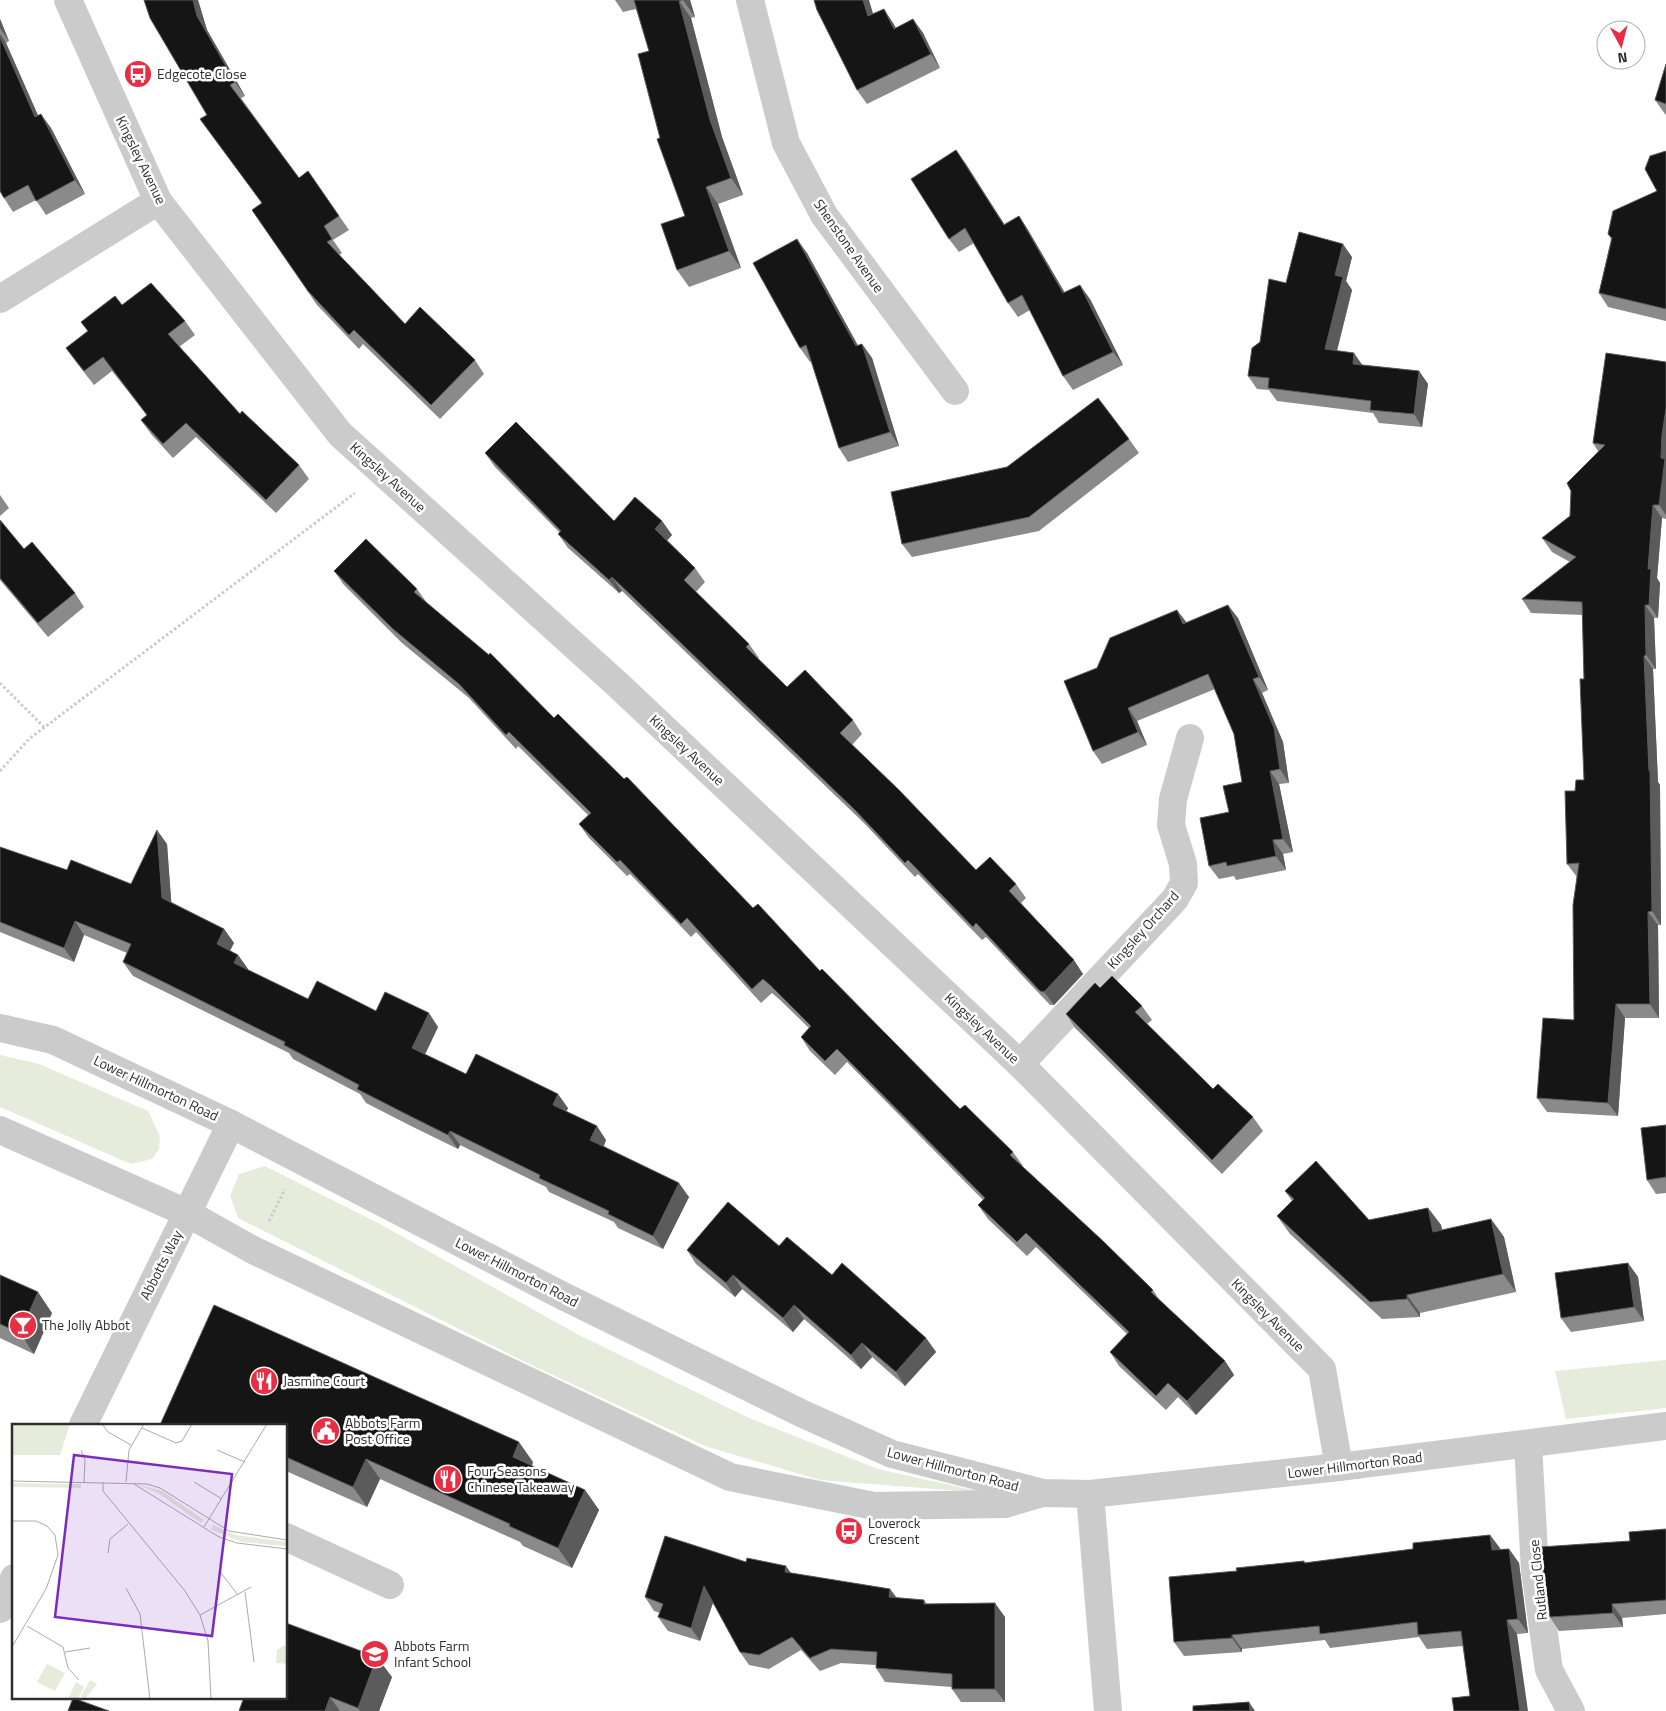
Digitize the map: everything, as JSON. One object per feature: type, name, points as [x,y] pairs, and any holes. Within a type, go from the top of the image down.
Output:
[{"type":"street","name":"Kingsley Avenue","points":[[68,0],[158,201],[340,434],[617,684],[1020,1064],[1322,1369],[1339,1467]]},
{"type":"street","name":"Shenstone Avenue","points":[[750,0],[786,143],[790,151],[824,215],[955,391]]},
{"type":"street","points":[[0,299],[158,201]]},
{"type":"street","name":"Kingsley Orchard","points":[[1020,1064],[1175,899],[1184,883],[1182,864],[1171,825],[1173,799],[1190,738]]},
{"type":"street","name":"Lower Hillmorton Road","points":[[0,1028],[53,1040],[231,1124],[560,1295],[820,1422],[892,1454],[1043,1493],[1090,1494],[1339,1467],[1666,1426]]},
{"type":"street","name":"Abbotts Way","points":[[83,1424],[231,1124]]},
{"type":"street","name":"Lower Hillmorton Road","points":[[0,1130],[187,1213],[253,1250],[730,1478],[874,1506],[1005,1504],[1043,1493]]},
{"type":"street","name":"Rutland Close","points":[[1528,1444],[1535,1571],[1549,1670],[1572,1711]]},
{"type":"street","points":[[1090,1494],[1108,1711]]},
{"type":"street","points":[[288,1538],[390,1584]]},
{"type":"street","points":[[0,1609],[12,1582]]},
{"type":"path","points":[[0,772],[29,739],[44,727],[383,472]]},
{"type":"path","points":[[0,683],[44,727]]},
{"type":"path","points":[[253,1250],[300,1161]]},
{"type":"green space","points":[[0,1055],[39,1064],[148,1111],[160,1136],[159,1149],[152,1159],[131,1164],[0,1107]]},
{"type":"green space","points":[[265,1166],[378,1223],[577,1334],[749,1418],[878,1469],[986,1493],[820,1480],[705,1446],[525,1362],[238,1218],[230,1196],[239,1174]]},
{"type":"green space","points":[[1666,1360],[1666,1408],[1566,1419],[1555,1371]]},
{"type":"building","points":[[144,0],[193,0],[197,16],[235,82],[230,85],[299,178],[308,171],[339,216],[324,226],[332,239],[327,242],[405,324],[420,307],[475,360],[431,405],[354,330],[349,335],[308,291],[252,210],[262,203],[200,119],[207,115],[150,18]]},
{"type":"building","points":[[634,0],[682,0],[679,1],[710,120],[731,178],[706,187],[729,251],[677,270],[661,224],[685,216],[657,139],[660,138],[638,54],[649,51]]},
{"type":"building","points":[[814,0],[863,0],[868,16],[884,9],[894,29],[913,19],[931,54],[857,90],[817,10]]},
{"type":"building","points":[[0,37],[35,117],[41,114],[75,180],[36,201],[28,185],[4,198],[0,191]]},
{"type":"building","points":[[1666,64],[1666,104],[1655,100]]},
{"type":"building","points":[[956,150],[1004,225],[1019,216],[1063,293],[1080,285],[1113,352],[1063,376],[1022,295],[1008,303],[965,228],[949,239],[911,179]]},
{"type":"building","points":[[1666,151],[1666,309],[1599,293],[1612,238],[1608,234],[1613,211],[1657,191],[1645,169],[1650,156]]},
{"type":"building","points":[[1299,232],[1343,244],[1335,275],[1343,277],[1325,349],[1354,353],[1353,364],[1419,371],[1414,414],[1370,410],[1371,401],[1268,388],[1269,378],[1248,376],[1252,348],[1260,342],[1269,279],[1286,283]]},
{"type":"building","points":[[797,239],[856,346],[862,344],[890,432],[839,448],[806,345],[800,348],[753,263]]},
{"type":"building","points":[[151,283],[185,321],[168,334],[240,414],[242,411],[299,465],[266,500],[186,423],[163,444],[141,420],[147,415],[103,357],[84,371],[66,348],[88,331],[81,322],[115,296],[122,305]]},
{"type":"building","points":[[1606,353],[1666,362],[1666,408],[1661,458],[1665,459],[1659,505],[1653,505],[1648,569],[1651,569],[1649,605],[1645,605],[1646,655],[1644,656],[1650,771],[1652,911],[1648,912],[1650,1004],[1616,1004],[1608,1103],[1537,1098],[1543,1018],[1574,1020],[1573,905],[1579,863],[1567,864],[1565,791],[1575,791],[1576,780],[1584,780],[1580,679],[1584,679],[1582,602],[1522,599],[1576,557],[1542,538],[1570,516],[1571,491],[1567,483],[1605,445],[1593,443]]},
{"type":"building","points":[[1098,398],[1129,439],[1029,517],[902,544],[891,492],[1007,467]]},
{"type":"building","points":[[516,422],[614,521],[635,497],[662,521],[655,529],[695,568],[684,580],[749,644],[746,647],[787,687],[805,670],[853,720],[840,733],[899,790],[976,870],[990,857],[1016,884],[1009,891],[1074,960],[1044,992],[1040,991],[976,923],[973,927],[908,860],[905,863],[854,809],[612,577],[609,580],[558,534],[561,531],[485,453]]},
{"type":"building","points":[[0,520],[24,549],[32,542],[75,593],[38,623],[0,578]]},
{"type":"building","points":[[366,539],[417,589],[414,592],[489,655],[490,653],[554,718],[558,714],[624,779],[627,777],[753,908],[758,904],[820,971],[822,969],[960,1109],[965,1105],[1013,1152],[1010,1155],[1103,1241],[1153,1290],[1151,1292],[1225,1361],[1187,1401],[1168,1383],[1156,1396],[1110,1352],[1129,1332],[1026,1233],[1017,1242],[978,1205],[985,1198],[837,1049],[825,1061],[801,1037],[811,1026],[771,986],[763,979],[752,989],[687,918],[681,924],[620,860],[617,862],[579,824],[591,813],[509,732],[506,735],[459,684],[393,629],[334,571]]},
{"type":"building","points":[[1228,605],[1259,677],[1253,679],[1274,728],[1280,769],[1270,771],[1283,839],[1273,840],[1276,856],[1227,866],[1226,862],[1209,866],[1200,818],[1229,812],[1223,786],[1242,782],[1234,734],[1208,674],[1128,708],[1138,732],[1093,751],[1064,681],[1097,668],[1110,638],[1177,610],[1183,624]]},
{"type":"building","points":[[157,830],[162,898],[224,929],[217,944],[238,955],[234,963],[308,999],[317,981],[376,1011],[385,992],[429,1013],[412,1048],[466,1074],[476,1054],[558,1094],[553,1105],[597,1126],[590,1140],[679,1183],[653,1236],[608,1214],[609,1211],[539,1178],[540,1175],[450,1131],[448,1135],[357,1089],[359,1085],[284,1045],[285,1042],[123,962],[131,944],[75,921],[64,948],[0,922],[0,847],[67,870],[71,860],[131,884]]},
{"type":"building","points":[[1112,976],[1142,1006],[1135,1012],[1213,1089],[1218,1084],[1253,1117],[1212,1160],[1066,1014],[1095,983],[1100,988]]},
{"type":"building","points":[[1666,1125],[1666,1177],[1647,1180],[1641,1128]]},
{"type":"building","points":[[1316,1161],[1369,1220],[1428,1208],[1433,1232],[1491,1219],[1503,1274],[1407,1295],[1407,1299],[1370,1302],[1277,1216],[1294,1199],[1285,1191]]},
{"type":"building","points":[[728,1202],[779,1246],[787,1237],[832,1275],[842,1263],[926,1338],[896,1372],[862,1343],[851,1355],[794,1305],[783,1318],[733,1275],[726,1283],[687,1250]]},
{"type":"building","points":[[1628,1263],[1634,1307],[1561,1318],[1555,1273]]},
{"type":"building","points":[[0,1275],[38,1292],[20,1333],[0,1324]]},
{"type":"building","points":[[214,1305],[519,1442],[513,1457],[585,1490],[558,1548],[509,1526],[510,1524],[366,1459],[353,1487],[288,1458],[288,1424],[160,1424]]},
{"type":"building","points":[[1666,1529],[1666,1600],[1612,1604],[1613,1613],[1550,1617],[1540,1547],[1630,1541],[1629,1532]]},
{"type":"building","points":[[1490,1535],[1492,1550],[1509,1549],[1518,1619],[1507,1620],[1520,1711],[1454,1711],[1452,1698],[1470,1696],[1461,1631],[1418,1635],[1417,1622],[1320,1634],[1319,1626],[1232,1635],[1232,1638],[1174,1642],[1169,1577],[1237,1571],[1236,1568],[1304,1561],[1304,1563],[1413,1549],[1413,1543]]},
{"type":"building","points":[[665,1536],[746,1562],[747,1558],[786,1566],[785,1572],[890,1589],[889,1597],[924,1600],[924,1604],[995,1603],[995,1689],[952,1689],[952,1674],[876,1668],[877,1652],[831,1649],[810,1658],[792,1637],[759,1655],[740,1652],[704,1586],[691,1628],[658,1617],[663,1604],[645,1597]]},
{"type":"building","points":[[288,1624],[377,1657],[358,1708],[330,1697],[325,1711],[239,1711],[244,1698],[288,1698]]},
{"type":"building","points":[[73,1698],[109,1711],[68,1711]]},
{"type":"building","points":[[1249,1702],[1250,1711],[1193,1711],[1193,1706]]},
{"type":"place","name":"Edgecote Close","points":[[138,74]]},
{"type":"place","name":"The Jolly Abbot","points":[[23,1325]]},
{"type":"place","name":"Jasmine Court","points":[[264,1381]]},
{"type":"place","name":"Abbots Farm Post Office","points":[[326,1431]]},
{"type":"place","name":"Four Seasons Chinese Takeaway","points":[[448,1479]]},
{"type":"place","name":"Loverock Crescent","points":[[849,1531]]},
{"type":"place","name":"Abbots Farm Infant School","points":[[375,1654]]}]
